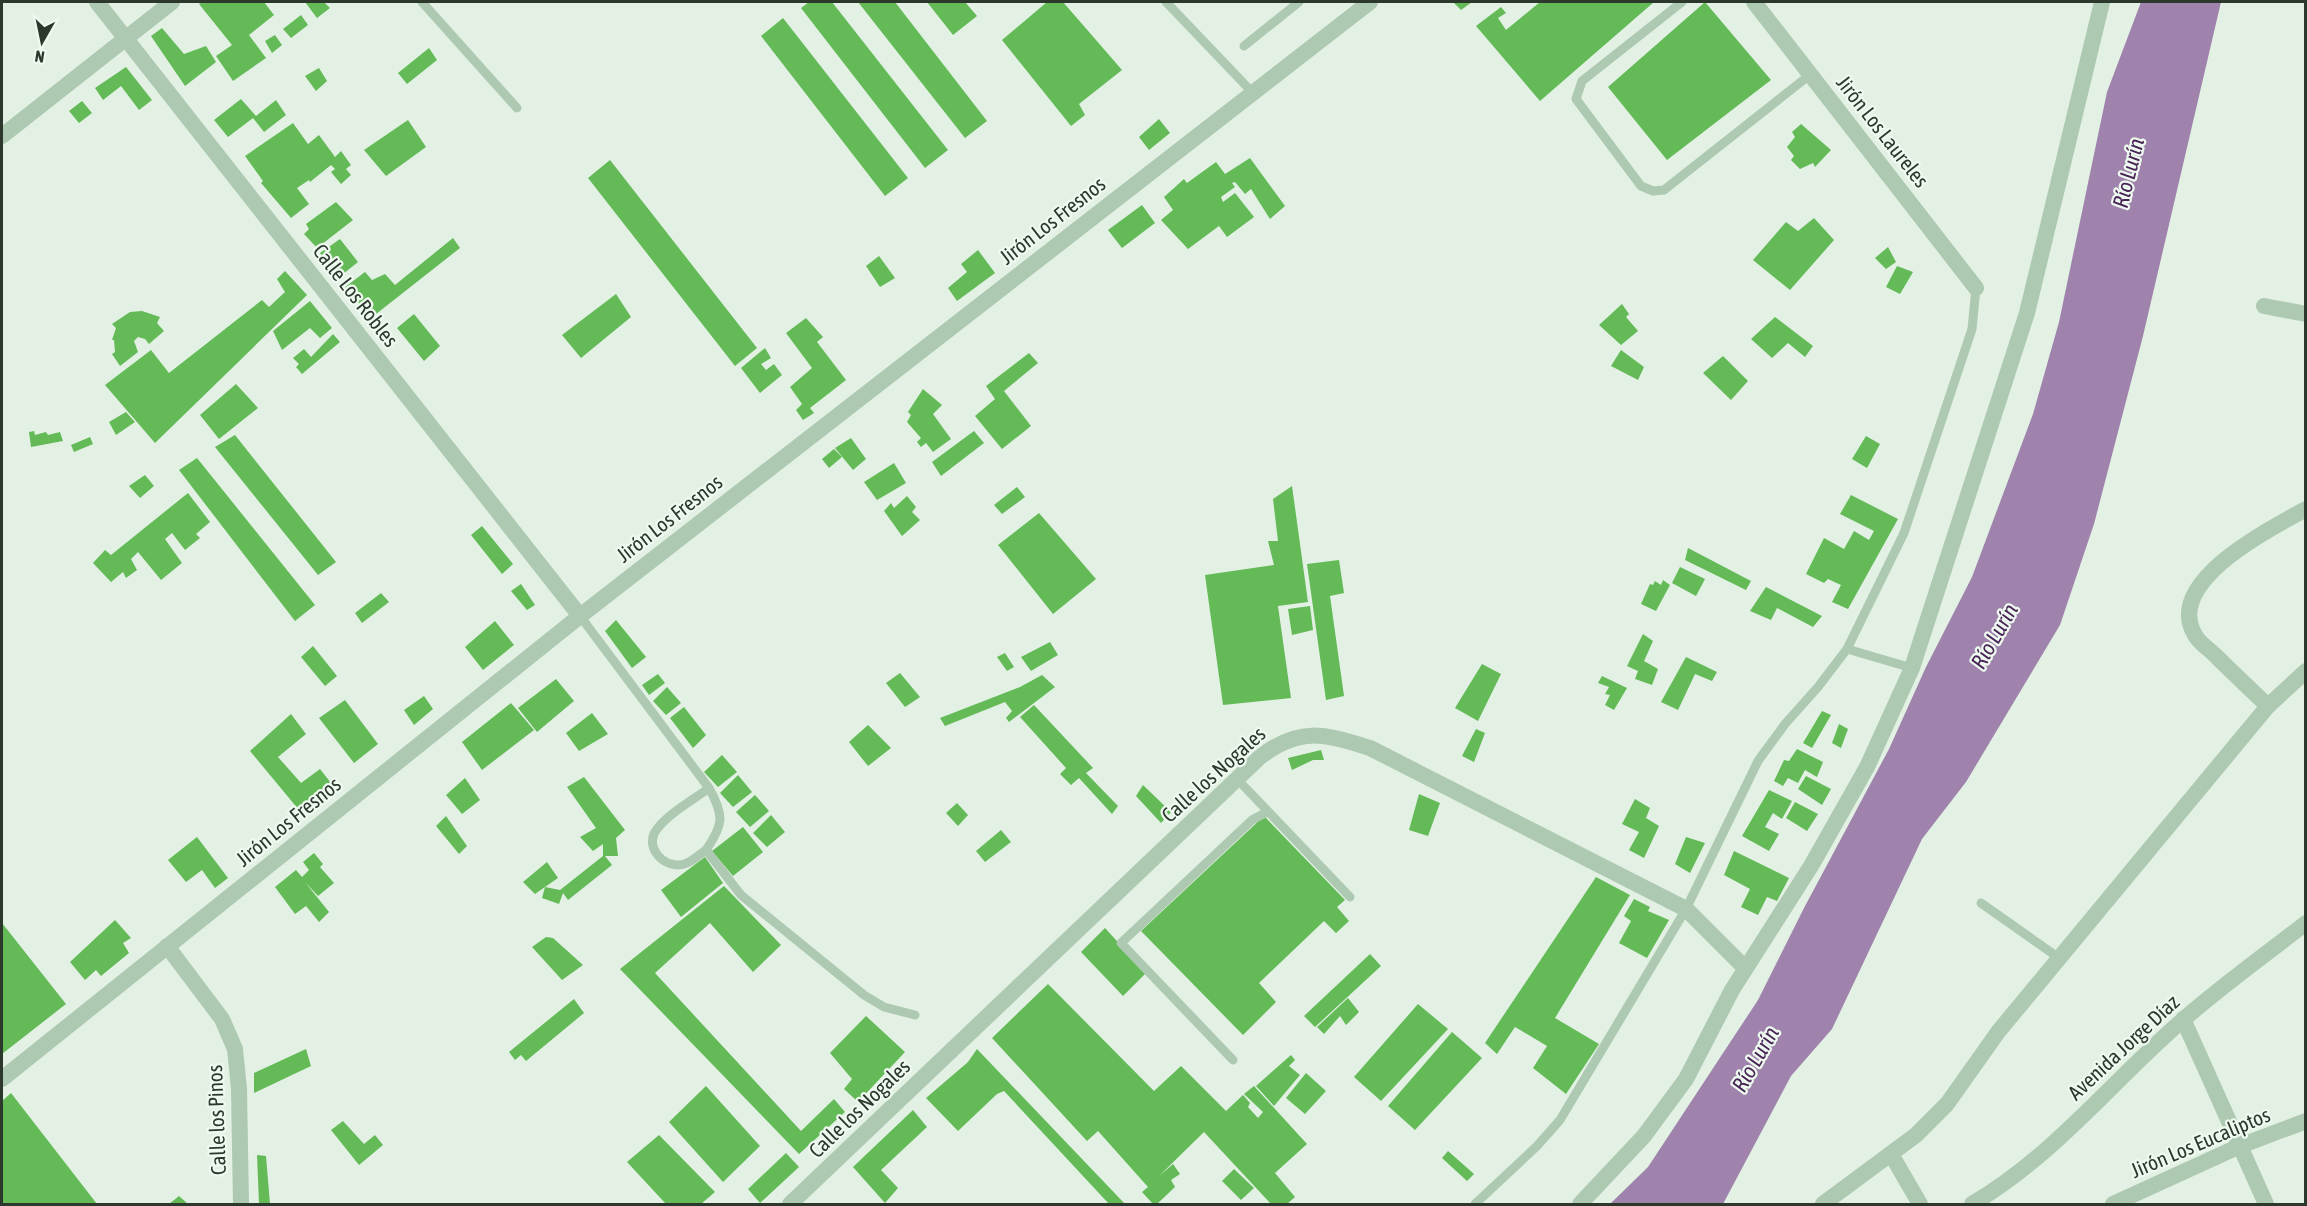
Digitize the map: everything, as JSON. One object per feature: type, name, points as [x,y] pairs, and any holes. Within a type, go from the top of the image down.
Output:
[{"type":"street","name":"Calle Los Robles","points":[[97,2],[580,616]]},
{"type":"street","points":[[2,136],[172,2]]},
{"type":"street","name":"Jirón Los Laureles","points":[[1754,2],[1976,288]]},
{"type":"street","points":[[1580,1204],[1644,1136],[1686,1079],[1745,968],[1811,866],[1868,767],[1911,668],[2027,313],[2102,2]]},
{"type":"street","name":"Jirón Los Fresnos","points":[[2,1079],[580,616],[1366,3]]},
{"type":"street","points":[[2264,306],[2306,314]]},
{"type":"street","points":[[2268,706],[2195,636],[2189,618],[2192,600],[2220,562],[2240,546],[2306,508]]},
{"type":"street","points":[[1823,1204],[1916,1135],[1947,1104],[1998,1032],[2059,958],[2268,706],[2306,671]]},
{"type":"street","name":"Calle los Nogales","points":[[790,1204],[1237,779],[1281,741],[1307,736],[1332,736],[1370,748],[1686,909],[1745,968]]},
{"type":"street","name":"Avenida Jorge Díaz","points":[[1972,1204],[1992,1193],[2055,1143],[2184,1019],[2306,923]]},
{"type":"street","name":"Calle los Pinos","points":[[167,946],[222,1019],[235,1049],[239,1089],[241,1204]]},
{"type":"street","points":[[2184,1019],[2266,1204]]},
{"type":"street","name":"Jirón Los Eucaliptos","points":[[2113,1204],[2240,1146],[2306,1121]]},
{"type":"street","points":[[1891,1154],[1920,1204]]},
{"type":"lane","points":[[422,2],[517,108]]},
{"type":"lane","points":[[1166,2],[1252,93]]},
{"type":"lane","points":[[1244,46],[1299,2]]},
{"type":"lane","points":[[1682,2],[1582,81],[1577,90],[1576,99],[1641,186],[1653,191],[1664,189],[1811,74]]},
{"type":"lane","points":[[1474,1204],[1537,1146],[1560,1120],[1686,909],[1758,761],[1847,648],[1904,533],[1972,329],[1976,288]]},
{"type":"lane","points":[[580,616],[709,788],[721,814],[719,831],[706,850],[686,864],[673,865],[661,859],[653,848],[651,839],[657,829],[709,788]]},
{"type":"lane","points":[[1847,648],[1911,668]]},
{"type":"lane","points":[[1237,779],[1350,897]]},
{"type":"lane","points":[[1233,1060],[1121,944],[1252,820],[1267,812]]},
{"type":"lane","points":[[706,850],[741,894],[864,996],[884,1007],[915,1015]]},
{"type":"lane","points":[[1980,903],[2059,958]]},
{"type":"water","name":"Río Lurín","points":[[2141,2],[2221,2],[2143,336],[2094,524],[2060,625],[1966,782],[1922,839],[1832,1029],[1791,1076],[1723,1204],[1610,1204],[1648,1167],[1758,1000],[1889,749],[1926,667],[1972,577],[2033,414],[2059,322],[2107,92]]},
{"type":"building","points":[[203,2],[264,2],[274,15],[249,35],[266,58],[233,81],[216,56],[232,45],[199,4]]},
{"type":"building","points":[[305,2],[324,2],[330,8],[317,18]]},
{"type":"building","points":[[809,2],[832,2],[948,150],[925,168],[801,8]]},
{"type":"building","points":[[858,2],[895,2],[987,121],[965,138]]},
{"type":"building","points":[[927,2],[965,2],[977,16],[953,35]]},
{"type":"building","points":[[1047,2],[1063,2],[1122,70],[1079,104],[1085,115],[1071,126],[1002,40]]},
{"type":"building","points":[[1453,2],[1472,2],[1461,10]]},
{"type":"building","points":[[1540,2],[1654,2],[1540,101],[1476,26],[1501,7],[1506,13],[1498,18],[1506,30]]},
{"type":"building","points":[[1705,2],[1771,80],[1667,160],[1608,87]]},
{"type":"building","points":[[301,15],[308,25],[291,38],[283,29]]},
{"type":"building","points":[[783,18],[908,178],[885,196],[761,36]]},
{"type":"building","points":[[162,28],[184,54],[206,46],[216,62],[185,86],[151,36]]},
{"type":"building","points":[[275,35],[282,45],[272,53],[265,41]]},
{"type":"building","points":[[429,48],[437,60],[407,84],[398,73]]},
{"type":"building","points":[[126,67],[152,100],[139,110],[121,86],[103,100],[95,88]]},
{"type":"building","points":[[319,68],[327,81],[316,91],[305,76]]},
{"type":"building","points":[[241,99],[256,116],[276,100],[286,115],[264,132],[253,118],[228,137],[214,120]]},
{"type":"building","points":[[82,101],[92,113],[79,123],[69,111]]},
{"type":"building","points":[[1159,119],[1170,133],[1149,150],[1139,137]]},
{"type":"building","points":[[408,120],[426,147],[386,176],[364,150]]},
{"type":"building","points":[[293,123],[308,144],[319,135],[335,157],[341,151],[351,165],[346,169],[351,175],[341,184],[331,172],[335,169],[331,165],[310,182],[309,180],[297,188],[309,204],[291,218],[261,183],[263,181],[245,156]]},
{"type":"building","points":[[1801,124],[1831,150],[1815,167],[1813,163],[1800,169],[1791,160],[1794,156],[1787,147],[1795,137],[1792,132]]},
{"type":"building","points":[[1250,158],[1285,206],[1270,219],[1251,189],[1245,194],[1235,182],[1232,183],[1235,187],[1221,197],[1223,202],[1235,193],[1254,217],[1227,237],[1219,226],[1188,249],[1161,220],[1173,210],[1164,197],[1184,179],[1187,183],[1216,162],[1225,174]]},
{"type":"building","points":[[610,160],[757,348],[735,366],[588,178]]},
{"type":"building","points":[[336,202],[353,220],[317,248],[304,234],[309,229],[306,224]]},
{"type":"building","points":[[1142,205],[1155,223],[1122,248],[1108,230]]},
{"type":"building","points":[[1814,218],[1834,240],[1790,290],[1753,260],[1786,222],[1798,231]]},
{"type":"building","points":[[453,238],[460,248],[371,318],[345,287],[365,272],[372,280],[385,274],[395,285]]},
{"type":"building","points":[[340,239],[358,262],[338,278],[320,253]]},
{"type":"building","points":[[1888,247],[1896,262],[1886,269],[1875,258]]},
{"type":"building","points":[[978,250],[995,273],[957,301],[948,288],[967,272],[961,264]]},
{"type":"building","points":[[879,256],[895,278],[880,287],[866,266]]},
{"type":"building","points":[[1897,266],[1913,272],[1900,294],[1886,287]]},
{"type":"building","points":[[285,271],[307,295],[155,443],[105,385],[151,350],[169,373],[262,300],[269,307],[285,292],[277,279]]},
{"type":"building","points":[[616,294],[631,317],[581,358],[562,335]]},
{"type":"building","points":[[310,301],[332,328],[320,338],[310,328],[282,350],[273,331]]},
{"type":"building","points":[[1622,304],[1629,314],[1626,317],[1638,331],[1621,345],[1599,325]]},
{"type":"building","points":[[142,311],[160,317],[157,323],[164,331],[149,344],[145,339],[138,337],[134,341],[138,352],[120,366],[112,354],[115,352],[114,340],[112,340],[116,328],[112,324],[130,312]]},
{"type":"building","points":[[414,314],[440,346],[424,361],[397,328]]},
{"type":"building","points":[[1775,317],[1813,346],[1805,357],[1788,343],[1772,358],[1751,339]]},
{"type":"building","points":[[806,318],[823,337],[817,342],[846,380],[810,408],[814,413],[803,420],[796,410],[802,404],[790,387],[812,368],[786,333]]},
{"type":"building","points":[[333,334],[340,342],[302,374],[296,367],[299,364],[293,358],[304,349],[311,357]]},
{"type":"building","points":[[765,348],[771,358],[761,364],[766,370],[774,364],[782,375],[760,393],[741,368]]},
{"type":"building","points":[[1621,350],[1644,367],[1638,380],[1611,366]]},
{"type":"building","points":[[1029,353],[1038,363],[1004,391],[1031,426],[1002,449],[975,416],[995,399],[986,386]]},
{"type":"building","points":[[1723,356],[1748,381],[1731,400],[1703,373]]},
{"type":"building","points":[[236,384],[258,408],[219,439],[200,415]]},
{"type":"building","points":[[923,389],[942,405],[933,414],[951,439],[933,452],[926,443],[921,447],[917,442],[921,438],[907,422],[911,415],[908,412]]},
{"type":"building","points":[[126,412],[135,422],[116,435],[109,422]]},
{"type":"building","points":[[34,431],[35,435],[60,432],[63,441],[31,447],[29,432]]},
{"type":"building","points":[[974,431],[984,443],[941,476],[932,462]]},
{"type":"building","points":[[235,435],[336,562],[318,575],[215,447]]},
{"type":"building","points":[[1866,436],[1880,444],[1867,468],[1852,459]]},
{"type":"building","points":[[90,437],[93,444],[74,452],[71,445]]},
{"type":"building","points":[[851,438],[866,459],[853,470],[835,448]]},
{"type":"building","points":[[834,449],[842,457],[829,468],[822,459]]},
{"type":"building","points":[[197,458],[315,605],[295,621],[179,470]]},
{"type":"building","points":[[894,463],[906,483],[877,500],[864,482]]},
{"type":"building","points":[[145,475],[154,486],[140,498],[129,486]]},
{"type":"building","points":[[1292,486],[1308,602],[1278,606],[1291,698],[1223,705],[1205,575],[1274,565],[1268,541],[1278,541],[1273,499]]},
{"type":"building","points":[[1017,487],[1025,497],[1002,514],[994,505]]},
{"type":"building","points":[[188,493],[210,522],[196,534],[200,538],[185,550],[172,533],[165,539],[182,563],[161,580],[138,552],[131,559],[137,570],[126,578],[123,572],[111,582],[93,563],[105,550],[111,555]]},
{"type":"building","points":[[1851,495],[1898,519],[1848,609],[1832,602],[1841,585],[1828,579],[1824,583],[1806,574],[1824,538],[1844,549],[1854,531],[1869,540],[1874,531],[1840,514]]},
{"type":"building","points":[[907,496],[916,507],[912,512],[920,520],[902,536],[884,511],[891,503],[894,508]]},
{"type":"building","points":[[1039,513],[1096,579],[1053,614],[998,545]]},
{"type":"building","points":[[482,526],[513,564],[502,574],[471,535]]},
{"type":"building","points":[[1688,548],[1751,581],[1746,590],[1685,560]]},
{"type":"building","points":[[1339,560],[1344,593],[1330,596],[1344,696],[1326,700],[1307,564]]},
{"type":"building","points":[[1680,567],[1705,579],[1696,596],[1672,583]]},
{"type":"building","points":[[1663,580],[1670,585],[1656,611],[1641,604],[1650,584],[1653,585],[1655,581],[1661,585]]},
{"type":"building","points":[[521,584],[535,605],[527,610],[511,591]]},
{"type":"building","points":[[1766,587],[1822,616],[1813,627],[1777,608],[1771,620],[1750,611]]},
{"type":"building","points":[[381,593],[389,602],[362,623],[355,613]]},
{"type":"building","points":[[1310,606],[1313,630],[1292,635],[1288,609]]},
{"type":"building","points":[[616,620],[646,657],[632,668],[605,631]]},
{"type":"building","points":[[495,621],[514,645],[483,670],[465,647]]},
{"type":"building","points":[[1643,634],[1653,641],[1644,661],[1658,669],[1652,685],[1635,679],[1638,671],[1627,666]]},
{"type":"building","points":[[1050,642],[1058,655],[1031,671],[1021,657]]},
{"type":"building","points":[[313,646],[337,676],[325,686],[301,657]]},
{"type":"building","points":[[1005,653],[1014,667],[1007,671],[997,657]]},
{"type":"building","points":[[1686,657],[1717,672],[1712,681],[1695,674],[1678,710],[1661,702]]},
{"type":"building","points":[[1482,664],[1501,674],[1478,721],[1455,708]]},
{"type":"building","points":[[900,673],[920,697],[905,707],[886,683]]},
{"type":"building","points":[[658,674],[665,683],[649,695],[642,685]]},
{"type":"building","points":[[1042,675],[1055,687],[1009,722],[1006,718],[1012,711],[1005,702],[945,726],[940,718],[1020,687]]},
{"type":"building","points":[[1602,676],[1627,688],[1614,710],[1605,705],[1610,695],[1605,694],[1609,687],[1598,683]]},
{"type":"building","points":[[556,679],[574,701],[537,732],[518,708]]},
{"type":"building","points":[[667,687],[681,703],[666,715],[653,701]]},
{"type":"building","points":[[424,696],[433,709],[414,725],[404,710]]},
{"type":"building","points":[[345,700],[378,744],[354,763],[319,718]]},
{"type":"building","points":[[511,703],[534,730],[482,770],[462,742]]},
{"type":"building","points":[[1034,705],[1093,768],[1086,773],[1118,806],[1112,814],[1079,778],[1071,785],[1060,774],[1066,768],[1020,717]]},
{"type":"building","points":[[684,707],[706,735],[693,748],[670,718]]},
{"type":"building","points":[[1822,711],[1831,715],[1812,748],[1803,743]]},
{"type":"building","points":[[592,713],[608,734],[579,751],[566,733]]},
{"type":"building","points":[[291,714],[306,734],[278,757],[301,783],[320,769],[331,783],[299,810],[250,751]]},
{"type":"building","points":[[1839,724],[1848,729],[1841,748],[1832,743]]},
{"type":"building","points":[[868,725],[891,748],[868,766],[849,742]]},
{"type":"building","points":[[1476,729],[1485,733],[1474,762],[1462,756]]},
{"type":"building","points":[[1797,749],[1823,762],[1817,777],[1805,770],[1798,783],[1788,778],[1783,786],[1774,781],[1784,760],[1789,761]]},
{"type":"building","points":[[1321,750],[1324,760],[1313,760],[1292,770],[1288,758]]},
{"type":"building","points":[[722,755],[737,772],[718,787],[704,772]]},
{"type":"building","points":[[738,775],[752,792],[733,807],[720,793]]},
{"type":"building","points":[[1806,776],[1831,789],[1822,805],[1798,789]]},
{"type":"building","points":[[584,777],[625,830],[616,838],[618,856],[605,856],[612,865],[568,900],[563,893],[559,904],[542,898],[545,887],[560,890],[603,856],[603,844],[593,851],[580,837],[596,828],[567,787]]},
{"type":"building","points":[[465,778],[480,800],[462,814],[446,795]]},
{"type":"building","points":[[1143,785],[1171,812],[1161,823],[1136,796]]},
{"type":"building","points":[[1769,790],[1792,801],[1782,819],[1773,813],[1765,827],[1779,834],[1769,851],[1742,836]]},
{"type":"building","points":[[1419,794],[1440,803],[1428,836],[1409,830]]},
{"type":"building","points":[[755,795],[769,811],[750,827],[736,812]]},
{"type":"building","points":[[1635,799],[1650,808],[1646,818],[1659,826],[1644,858],[1629,850],[1639,832],[1622,824]]},
{"type":"building","points":[[1795,802],[1818,814],[1807,831],[1786,818]]},
{"type":"building","points":[[957,803],[968,815],[958,826],[946,813]]},
{"type":"building","points":[[771,815],[785,832],[767,847],[753,833]]},
{"type":"building","points":[[446,816],[467,846],[459,854],[436,826]]},
{"type":"building","points":[[1264,816],[1345,900],[1337,907],[1349,921],[1336,933],[1324,921],[1259,983],[1276,1002],[1243,1035],[1141,931]]},
{"type":"building","points":[[743,827],[763,852],[733,876],[712,851]]},
{"type":"building","points":[[1001,830],[1011,842],[985,862],[976,851]]},
{"type":"building","points":[[197,837],[228,878],[215,888],[202,870],[186,882],[168,860]]},
{"type":"building","points":[[1686,837],[1705,843],[1690,873],[1675,864]]},
{"type":"building","points":[[1734,851],[1789,878],[1777,901],[1767,897],[1758,915],[1741,907],[1750,889],[1724,875]]},
{"type":"building","points":[[314,853],[323,864],[320,867],[334,883],[318,896],[305,882],[329,912],[319,922],[306,906],[295,914],[275,887],[296,870],[302,877],[309,870],[303,862]]},
{"type":"building","points":[[705,857],[723,883],[681,917],[661,890]]},
{"type":"building","points":[[547,862],[558,878],[535,894],[523,882]]},
{"type":"building","points":[[1596,877],[1630,895],[1555,1018],[1599,1044],[1566,1094],[1533,1068],[1547,1046],[1515,1027],[1497,1054],[1485,1043]]},
{"type":"building","points":[[724,886],[781,945],[753,972],[710,923],[655,973],[801,1131],[834,1099],[845,1112],[799,1154],[620,969]]},
{"type":"building","points":[[1634,899],[1650,907],[1648,911],[1669,920],[1647,958],[1619,943],[1631,921],[1624,916]]},
{"type":"building","points":[[115,920],[131,938],[123,943],[129,953],[101,976],[96,970],[85,980],[70,962]]},
{"type":"building","points":[[2,923],[66,1004],[2,1054]]},
{"type":"building","points":[[1105,928],[1146,973],[1123,996],[1081,952]]},
{"type":"building","points":[[546,937],[553,938],[583,965],[562,980],[532,947]]},
{"type":"building","points":[[1370,954],[1381,966],[1315,1027],[1304,1016]]},
{"type":"building","points":[[1048,984],[1154,1091],[1181,1066],[1226,1111],[1243,1095],[1250,1103],[1248,1107],[1258,1118],[1263,1112],[1244,1094],[1254,1086],[1307,1144],[1275,1173],[1295,1197],[1287,1204],[1271,1204],[1204,1132],[1158,1177],[1173,1164],[1180,1174],[1171,1180],[1175,1187],[1157,1204],[1153,1204],[1142,1192],[1148,1187],[1098,1131],[1087,1141],[992,1038]]},
{"type":"building","points":[[1348,998],[1359,1012],[1346,1025],[1340,1016],[1324,1034],[1317,1027]]},
{"type":"building","points":[[574,999],[584,1013],[526,1061],[521,1055],[515,1060],[509,1052]]},
{"type":"building","points":[[1418,1004],[1448,1029],[1381,1101],[1354,1077]]},
{"type":"building","points":[[866,1016],[905,1052],[858,1102],[844,1089],[852,1079],[830,1053]]},
{"type":"building","points":[[1452,1032],[1482,1058],[1415,1130],[1388,1106]]},
{"type":"building","points":[[306,1049],[311,1066],[254,1093],[254,1073]]},
{"type":"building","points":[[977,1049],[1125,1204],[1109,1204],[1004,1091],[997,1094],[958,1131],[926,1098],[968,1062]]},
{"type":"building","points":[[1291,1055],[1295,1060],[1289,1066],[1300,1075],[1274,1106],[1256,1086]]},
{"type":"building","points":[[1306,1073],[1326,1091],[1305,1114],[1286,1098]]},
{"type":"building","points":[[706,1086],[760,1146],[723,1182],[669,1122]]},
{"type":"building","points":[[11,1093],[97,1204],[2,1204],[2,1101]]},
{"type":"building","points":[[913,1110],[927,1127],[881,1170],[898,1188],[885,1203],[853,1167]]},
{"type":"building","points":[[343,1121],[364,1144],[375,1135],[383,1145],[359,1165],[331,1130]]},
{"type":"building","points":[[659,1135],[715,1192],[701,1204],[666,1204],[627,1162]]},
{"type":"building","points":[[1448,1151],[1474,1174],[1467,1181],[1442,1158]]},
{"type":"building","points":[[786,1153],[799,1167],[760,1203],[748,1189]]},
{"type":"building","points":[[257,1155],[266,1156],[270,1204],[259,1204]]},
{"type":"building","points":[[1234,1169],[1254,1188],[1241,1200],[1222,1181]]},
{"type":"building","points":[[179,1196],[188,1204],[169,1204]]}]
